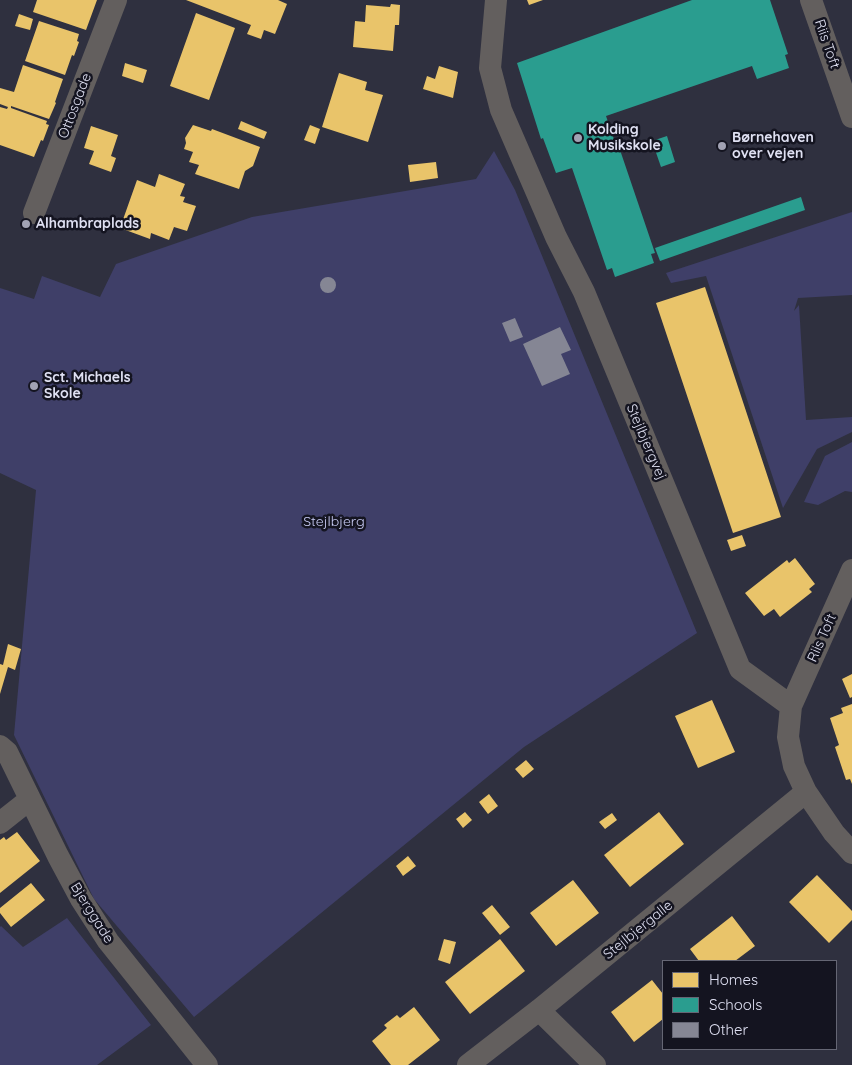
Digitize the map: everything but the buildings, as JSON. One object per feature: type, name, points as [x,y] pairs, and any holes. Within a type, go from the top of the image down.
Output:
[{"type":"street","name":"Ottosgade","points":[[34,213],[116,0]]},
{"type":"street","name":"Stejlbjergvej","points":[[496,0],[490,68],[501,110],[556,237],[584,292],[740,668],[791,706]]},
{"type":"street","name":"Riis Toft","points":[[811,0],[852,117]]},
{"type":"street","name":"Riis Toft","points":[[791,706],[852,570]]},
{"type":"street","points":[[791,706],[788,737],[794,766],[806,792],[834,833],[852,853]]},
{"type":"street","name":"Bjerggade","points":[[0,746],[7,752],[29,800],[81,898],[108,941],[207,1065]]},
{"type":"street","name":"Stejlbjergalle","points":[[468,1065],[539,1010],[806,792]]},
{"type":"street","points":[[0,823],[29,800]]},
{"type":"street","points":[[539,1010],[596,1065]]},
{"type":"green space","name":"Stejlbjerg","points":[[494,151],[515,190],[697,633],[524,747],[194,1017],[94,899],[14,735],[36,490],[0,473],[0,288],[34,299],[42,276],[100,297],[116,264],[252,217],[476,179]]},
{"type":"green space","points":[[852,212],[852,295],[798,298],[794,311],[799,305],[806,420],[852,417],[852,432],[817,449],[783,508],[706,276],[671,283],[666,273]]},
{"type":"green space","points":[[852,442],[852,492],[845,491],[818,505],[804,502],[825,456]]},
{"type":"green space","points":[[67,918],[151,1025],[97,1065],[0,1065],[0,927],[23,947]]},
{"type":"place","name":"Kolding Musikskole","points":[[578,138]]},
{"type":"place","name":"Børnehaven over vejen","points":[[722,146]]},
{"type":"place","name":"Alhambraplads","points":[[26,224]]},
{"type":"place","name":"Sct. Michaels Skole","points":[[34,386]]}]
